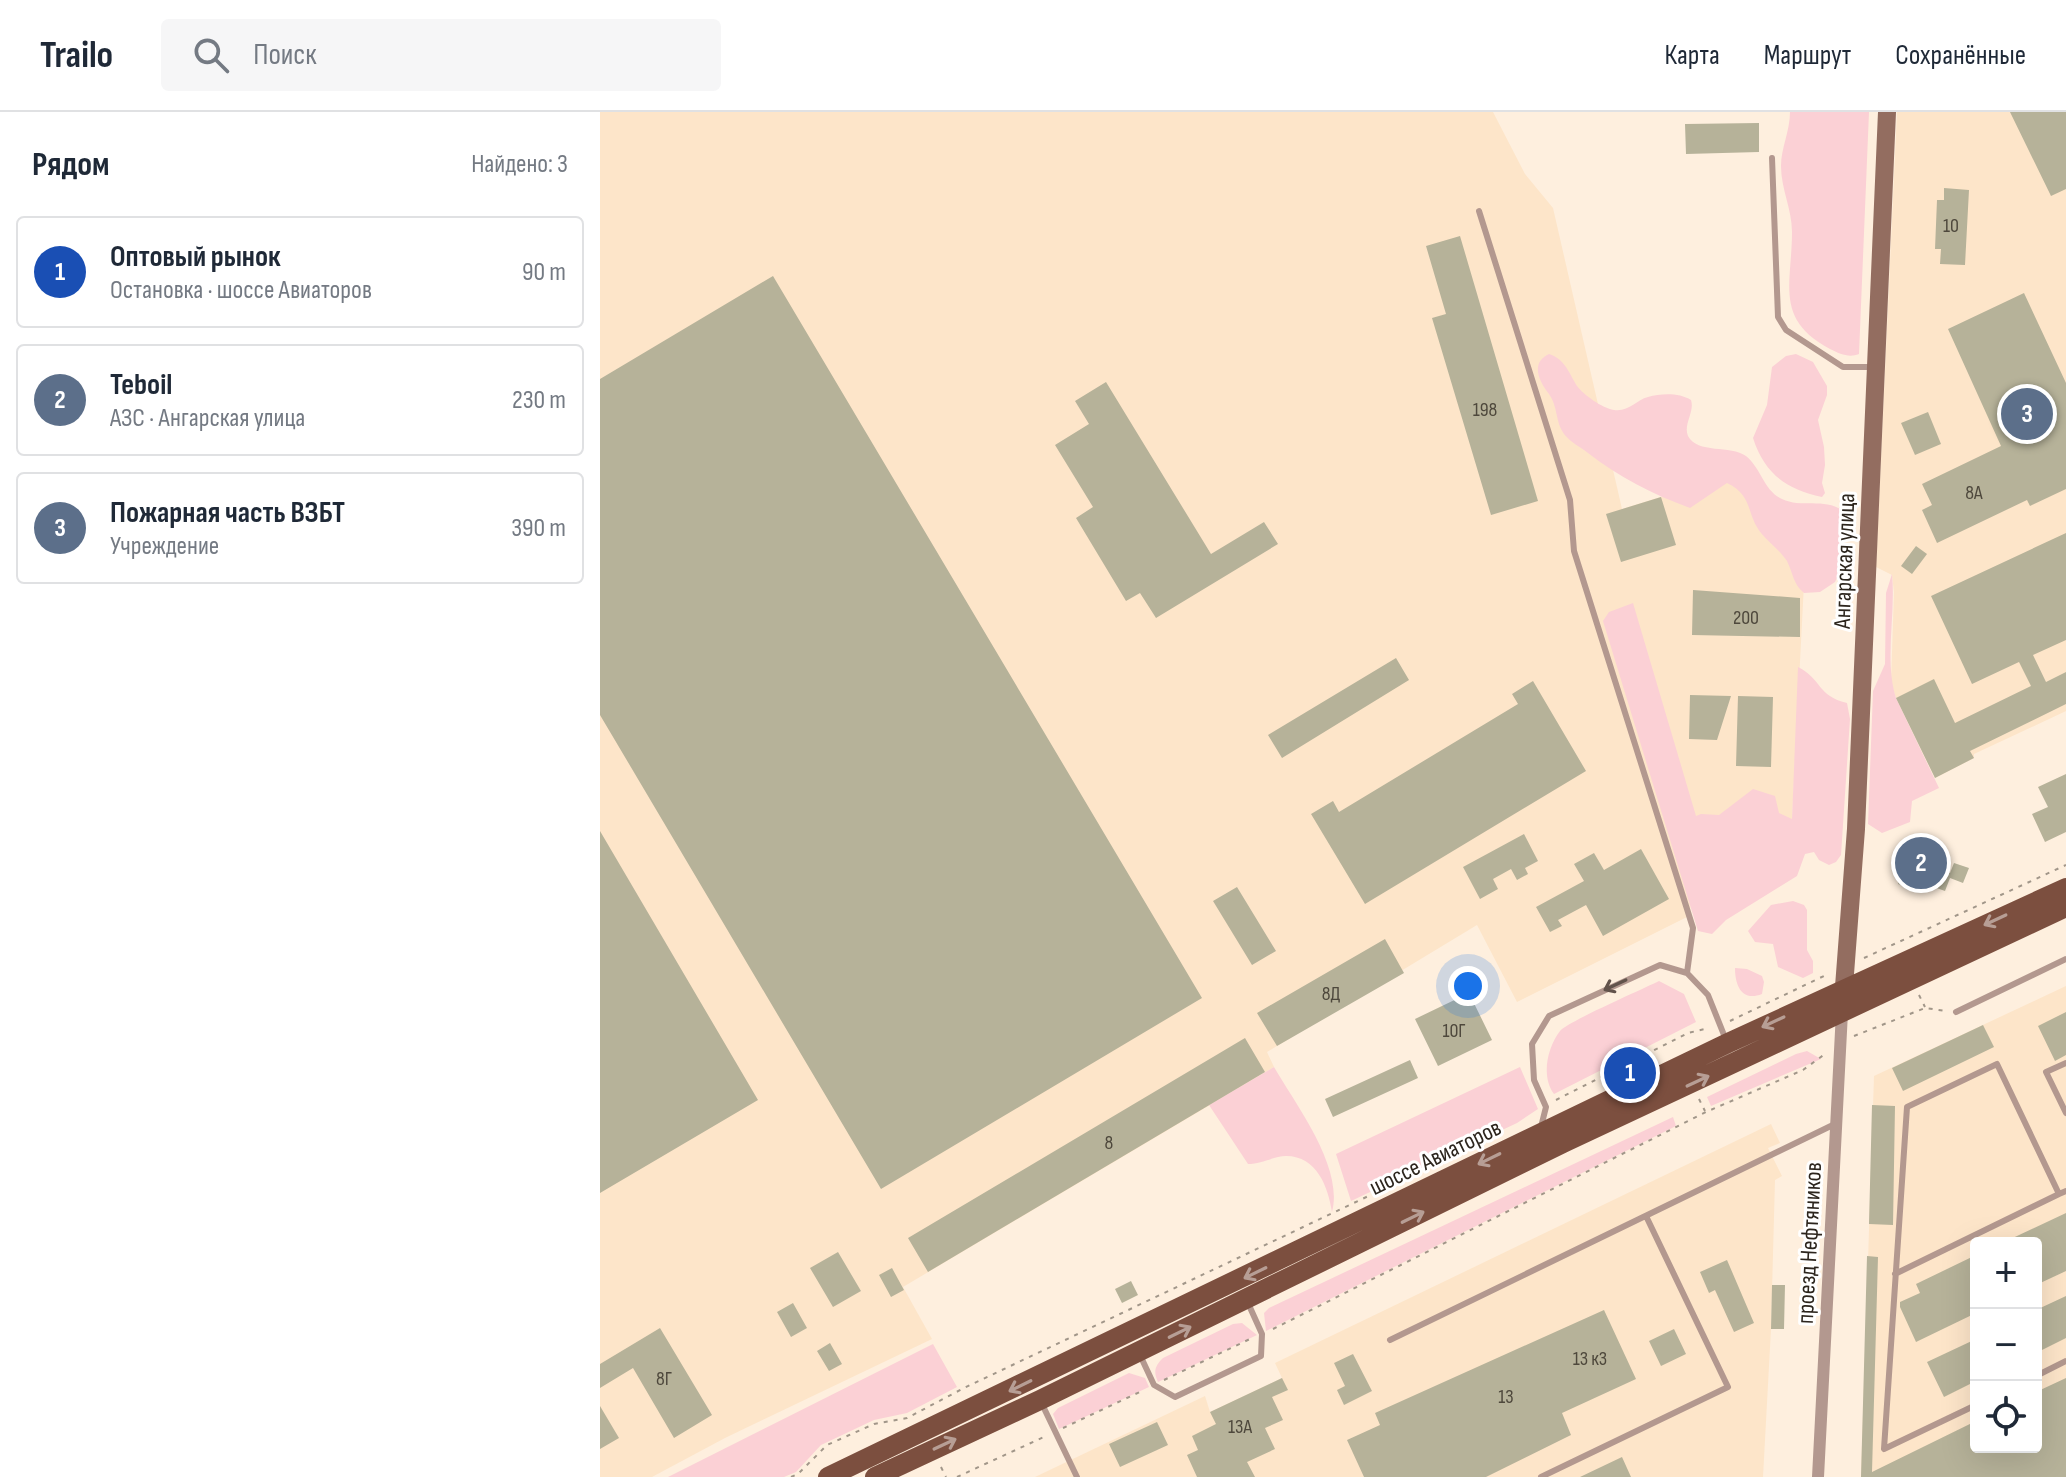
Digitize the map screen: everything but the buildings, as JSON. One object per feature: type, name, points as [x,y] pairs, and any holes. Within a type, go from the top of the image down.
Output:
[{"type":"main road","name":"Ангарская улица","points":[[1842,1012],[1857,813],[1887,112]]},
{"type":"main road","name":"шоссе Авиаторов","points":[[828,1477],[1539,1135],[1724,1034],[1844,989],[2066,888]]},
{"type":"main road","name":"шоссе Авиаторов","points":[[883,1475],[1565,1142],[2066,907]]},
{"type":"street","name":"проезд Нефтяников","points":[[1818,1477],[1842,1012]]},
{"type":"lane","points":[[1772,158],[1778,317],[1786,330],[1843,367],[1876,367]]},
{"type":"lane","points":[[1479,211],[1570,500],[1578,563],[1693,928],[1687,973]]},
{"type":"lane","points":[[1956,1012],[2066,959]]},
{"type":"lane","points":[[1539,1135],[1546,1107],[1534,1080],[1532,1044],[1549,1016],[1660,965],[1687,973],[1708,995],[1724,1034]]},
{"type":"lane","points":[[2066,1063],[2046,1072],[2066,1113]]},
{"type":"lane","points":[[1895,1274],[2063,1193],[1997,1064],[1907,1107],[1895,1274],[1884,1449],[1970,1408]]},
{"type":"lane","points":[[1390,1340],[1837,1123]]},
{"type":"lane","points":[[1541,1477],[1728,1387],[1646,1216]]},
{"type":"lane","points":[[1139,1352],[1154,1385],[1175,1397],[1261,1356],[1262,1334],[1246,1299]]},
{"type":"lane","points":[[2042,1373],[2066,1361]]},
{"type":"lane","points":[[1040,1400],[1077,1477]]},
{"type":"path","points":[[1546,1107],[1568,1092],[1688,1033],[1724,1034],[1846,966],[2066,865]]},
{"type":"path","points":[[957,1477],[1262,1334],[1706,1112],[1803,1070],[1840,1043],[1869,1029],[1925,1008],[1956,1012]]},
{"type":"path","points":[[1698,1097],[1706,1112]]},
{"type":"path","points":[[791,1477],[798,1474],[827,1445],[874,1424],[907,1418],[1418,1172]]},
{"type":"shaded area","points":[[600,112],[1493,112],[1525,174],[1553,208],[1622,509],[1750,469],[1762,518],[1808,505],[1792,819],[1703,833],[1689,916],[1517,1002],[1477,925],[1267,1052],[1274,1067],[903,1287],[932,1339],[725,1438],[652,1477],[600,1477]]},
{"type":"shaded area","points":[[1790,112],[1869,112],[1859,354],[1848,355],[1830,349],[1812,337],[1793,313],[1789,284],[1792,224],[1781,166]]},
{"type":"shaded area","points":[[1897,112],[2066,112],[2066,711],[1974,754],[1974,758],[1935,778],[1891,682],[1892,575],[1876,567]]},
{"type":"shaded area","points":[[1549,354],[1563,363],[1584,393],[1609,409],[1624,409],[1659,395],[1676,395],[1691,400],[1687,432],[1692,442],[1746,456],[1771,491],[1782,499],[1827,504],[1844,512],[1851,520],[1840,545],[1843,565],[1835,582],[1820,592],[1804,593],[1800,590],[1784,557],[1756,526],[1741,493],[1727,483],[1690,508],[1649,491],[1572,442],[1561,429],[1552,399],[1538,372],[1540,362]]},
{"type":"shaded area","points":[[1796,354],[1813,362],[1827,386],[1818,420],[1825,465],[1822,483],[1825,493],[1822,497],[1798,490],[1779,478],[1764,462],[1753,438],[1767,405],[1772,367],[1786,356]]},
{"type":"shaded area","points":[[1892,574],[1891,668],[1896,698],[1939,788],[1912,801],[1910,822],[1882,833],[1868,824],[1873,691],[1885,664],[1886,593]]},
{"type":"shaded area","points":[[1633,603],[1696,816],[1719,815],[1753,789],[1775,796],[1779,813],[1792,819],[1798,667],[1830,696],[1847,703],[1850,719],[1841,855],[1829,865],[1819,860],[1814,852],[1805,854],[1797,876],[1726,920],[1712,934],[1698,931],[1603,621],[1609,612]]},
{"type":"shaded area","points":[[1793,901],[1804,905],[1807,910],[1807,950],[1813,961],[1813,973],[1803,978],[1778,967],[1773,944],[1755,942],[1748,931],[1771,905]]},
{"type":"shaded area","points":[[1735,968],[1747,969],[1762,976],[1762,994],[1749,996],[1741,991]]},
{"type":"shaded area","points":[[1659,981],[1684,994],[1696,1022],[1554,1094],[1548,1079],[1547,1062],[1560,1031],[1590,1013]]},
{"type":"shaded area","points":[[2066,986],[2066,1477],[1861,1477],[1874,1076]]},
{"type":"shaded area","points":[[1807,1051],[1821,1059],[1711,1106],[1707,1097]]},
{"type":"shaded area","points":[[1274,1067],[1325,1156],[1334,1194],[1332,1212],[1324,1183],[1313,1167],[1297,1157],[1286,1156],[1248,1164],[1209,1105]]},
{"type":"shaded area","points":[[1520,1067],[1538,1109],[1517,1123],[1351,1201],[1336,1154]]},
{"type":"shaded area","points":[[1673,1117],[1676,1126],[1266,1331],[1264,1313],[1269,1308]]},
{"type":"shaded area","points":[[1771,1124],[1780,1143],[1768,1148],[1782,1176],[1775,1180],[1763,1477],[1035,1477],[1205,1396],[1210,1412],[1282,1378],[1275,1363]]},
{"type":"shaded area","points":[[1242,1323],[1257,1335],[1158,1382],[1156,1369],[1163,1358],[1233,1324]]},
{"type":"shaded area","points":[[933,1344],[957,1387],[907,1413],[874,1420],[821,1445],[796,1472],[784,1477],[668,1477]]},
{"type":"shaded area","points":[[1129,1373],[1145,1378],[1149,1387],[1059,1429],[1053,1414],[1058,1408]]},
{"type":"place","name":"Пожарная часть ВЗБТ","points":[[2027,414]]},
{"type":"place","name":"Teboil","points":[[1921,863]]},
{"type":"place","name":"Оптовый рынок","points":[[1630,1073]]}]
